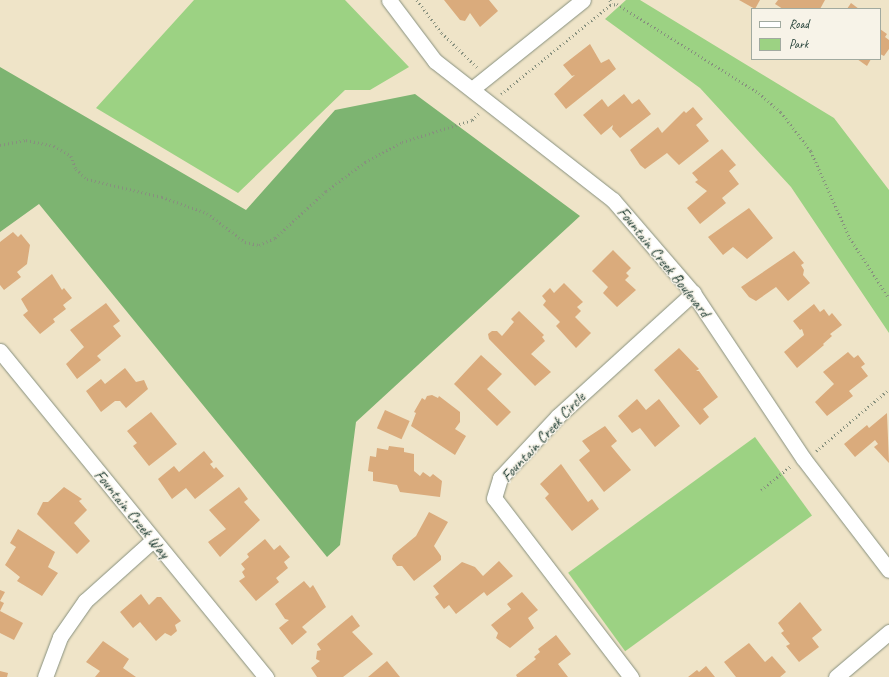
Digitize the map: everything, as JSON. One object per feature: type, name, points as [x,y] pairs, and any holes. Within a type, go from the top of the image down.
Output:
[{"type":"street","name":"Fountain Creek Boulevard","points":[[389,0],[435,61],[613,200],[693,293],[803,458],[889,570]]},
{"type":"street","points":[[472,89],[583,0]]},
{"type":"street","name":"Fountain Creek Circle","points":[[631,677],[494,498],[500,478],[558,416],[693,293]]},
{"type":"street","name":"Fountain Creek Way","points":[[0,351],[266,677]]},
{"type":"street","points":[[45,677],[60,637],[85,601],[153,540]]},
{"type":"street","points":[[836,677],[889,632]]},
{"type":"path","points":[[417,0],[442,33],[472,63],[506,89],[612,4],[617,4],[759,93],[781,112],[811,151],[850,238],[889,298]]},
{"type":"path","points":[[610,0],[612,4]]},
{"type":"path","points":[[0,145],[26,140],[65,151],[71,156],[76,169],[87,179],[112,184],[196,208],[220,221],[245,242],[259,245],[275,238],[326,191],[365,162],[402,142],[472,120]]},
{"type":"path","points":[[760,490],[803,458],[816,451],[889,389]]},
{"type":"green space","points":[[194,0],[345,0],[409,67],[370,90],[345,90],[238,193],[96,108]]},
{"type":"green space","points":[[626,0],[640,0],[834,118],[889,190],[889,333],[791,187],[700,88],[605,19]]},
{"type":"green space","points":[[0,67],[246,210],[335,110],[415,94],[580,216],[356,422],[340,545],[327,557],[39,204],[0,232]]},
{"type":"green space","points":[[755,437],[812,515],[625,651],[568,573]]},
{"type":"building","points":[[444,0],[489,0],[498,11],[480,27],[470,13],[465,21],[460,20]]},
{"type":"building","points":[[739,0],[760,0],[756,8]]},
{"type":"building","points":[[778,0],[825,0],[821,8],[781,8],[775,4]]},
{"type":"building","points":[[851,3],[858,8],[848,8]]},
{"type":"building","points":[[881,30],[887,34],[885,37],[889,40],[889,49],[884,56],[881,54]]},
{"type":"building","points":[[590,44],[601,63],[609,59],[616,69],[566,109],[554,94],[575,75],[572,76],[563,65]]},
{"type":"building","points":[[858,60],[870,60],[867,66]]},
{"type":"building","points":[[624,94],[632,104],[639,99],[651,114],[620,138],[612,129],[613,125],[601,135],[583,115],[602,99],[608,107]]},
{"type":"building","points":[[693,107],[703,119],[696,125],[709,141],[679,165],[667,153],[645,169],[640,165],[630,150],[658,127],[662,133],[684,111],[686,113]]},
{"type":"building","points":[[722,149],[736,165],[729,171],[739,184],[722,198],[726,203],[700,224],[687,208],[707,191],[695,182],[698,180],[692,173]]},
{"type":"building","points":[[749,208],[773,238],[747,259],[733,247],[723,255],[708,237]]},
{"type":"building","points":[[13,232],[18,237],[21,234],[30,245],[27,264],[17,272],[21,277],[4,290],[0,285],[0,242]]},
{"type":"building","points":[[613,250],[631,268],[626,273],[629,276],[625,280],[636,290],[617,307],[603,293],[608,287],[592,271]]},
{"type":"building","points":[[794,251],[804,263],[801,265],[804,270],[803,275],[810,283],[788,301],[776,287],[756,301],[749,297],[741,287]]},
{"type":"building","points":[[52,274],[62,290],[64,288],[72,298],[63,305],[66,309],[53,319],[55,322],[40,334],[23,315],[28,311],[21,299]]},
{"type":"building","points":[[564,283],[583,302],[577,307],[581,311],[575,317],[591,333],[576,348],[556,326],[560,322],[543,305],[546,301],[542,296],[550,288],[554,293]]},
{"type":"building","points":[[106,303],[120,321],[113,326],[121,336],[97,356],[101,360],[77,379],[66,364],[84,347],[70,330]]},
{"type":"building","points":[[814,304],[820,312],[824,309],[829,316],[832,313],[842,325],[830,334],[832,336],[823,344],[824,345],[797,368],[784,352],[804,335],[802,329],[800,330],[793,321]]},
{"type":"building","points":[[519,311],[544,335],[542,337],[545,341],[531,354],[551,372],[535,386],[489,339],[488,334],[492,331],[497,331],[502,336],[514,322],[511,319]]},
{"type":"building","points":[[679,348],[699,369],[696,371],[699,371],[718,397],[703,409],[709,417],[700,425],[654,370]]},
{"type":"building","points":[[848,352],[854,358],[858,355],[865,364],[861,367],[868,376],[849,391],[853,396],[827,416],[815,402],[834,384],[823,372]]},
{"type":"building","points":[[481,355],[502,374],[487,389],[511,412],[497,426],[454,384]]},
{"type":"building","points":[[125,368],[136,382],[144,380],[148,389],[126,408],[120,401],[115,401],[101,412],[86,391],[101,379],[105,384]]},
{"type":"building","points":[[432,395],[438,398],[439,396],[460,412],[460,422],[455,429],[466,436],[455,455],[411,426],[416,413],[414,412],[422,398],[425,400],[427,396]]},
{"type":"building","points":[[637,399],[646,410],[659,399],[680,426],[655,447],[640,428],[632,433],[618,416]]},
{"type":"building","points":[[385,410],[410,421],[402,439],[377,428]]},
{"type":"building","points":[[151,412],[177,444],[149,466],[133,446],[137,443],[127,431]]},
{"type":"building","points":[[887,413],[889,463],[874,447],[878,444],[875,440],[855,457],[844,444],[867,425],[869,428]]},
{"type":"building","points":[[605,426],[617,441],[611,446],[631,470],[604,492],[579,460],[590,451],[582,441]]},
{"type":"building","points":[[389,446],[404,448],[404,452],[414,454],[414,471],[420,476],[423,472],[430,477],[433,474],[442,481],[440,497],[400,492],[397,485],[373,481],[373,472],[368,471],[370,456],[376,457],[377,448],[388,450]]},
{"type":"building","points":[[204,451],[213,462],[210,464],[214,469],[216,467],[224,476],[195,499],[186,488],[172,499],[158,479],[174,466],[179,472]]},
{"type":"building","points":[[561,464],[588,502],[592,499],[599,509],[572,531],[545,498],[549,494],[540,484]]},
{"type":"building","points":[[64,487],[82,499],[79,501],[87,510],[74,523],[90,541],[77,554],[37,514],[43,502],[48,502]]},
{"type":"building","points":[[239,487],[248,499],[244,502],[260,520],[220,557],[208,542],[226,529],[209,510]]},
{"type":"building","points":[[429,512],[448,522],[434,546],[441,556],[441,560],[414,581],[402,566],[397,566],[392,559],[393,555],[416,536]]},
{"type":"building","points":[[18,529],[55,552],[48,567],[58,573],[42,596],[17,581],[20,577],[5,565],[16,547],[10,543]]},
{"type":"building","points":[[265,539],[274,550],[280,545],[290,557],[284,562],[288,568],[276,578],[279,582],[256,601],[239,581],[245,577],[242,572],[245,569],[241,564],[249,557],[247,554]]},
{"type":"building","points":[[499,561],[513,576],[487,596],[484,592],[456,614],[449,605],[444,609],[435,597],[439,594],[433,586],[462,562],[475,567],[483,576]]},
{"type":"building","points":[[304,581],[310,588],[313,585],[326,607],[302,627],[307,632],[292,645],[279,628],[289,620],[285,619],[275,604]]},
{"type":"building","points":[[0,590],[5,592],[0,601]]},
{"type":"building","points":[[522,592],[538,610],[528,618],[534,628],[510,648],[496,638],[498,633],[491,625],[511,609],[507,604]]},
{"type":"building","points":[[141,594],[149,605],[157,597],[161,597],[181,621],[175,625],[177,631],[171,636],[165,633],[156,641],[140,622],[133,628],[120,612]]},
{"type":"building","points":[[0,601],[4,603],[0,611]]},
{"type":"building","points":[[800,602],[822,630],[812,638],[819,647],[799,662],[786,646],[790,644],[781,633],[784,631],[778,623]]},
{"type":"building","points":[[0,611],[23,623],[14,640],[0,633]]},
{"type":"building","points":[[352,615],[360,626],[352,632],[373,654],[343,677],[317,677],[311,668],[320,661],[316,659],[317,651],[321,650],[317,644]]},
{"type":"building","points":[[556,635],[571,654],[558,664],[568,677],[517,677],[516,675],[536,659],[534,657],[540,652],[538,649]]},
{"type":"building","points":[[103,641],[129,659],[123,668],[136,677],[95,677],[100,671],[86,662]]},
{"type":"building","points":[[749,643],[765,662],[772,656],[786,672],[780,677],[736,677],[724,662]]},
{"type":"building","points":[[387,661],[400,677],[368,677]]},
{"type":"building","points":[[706,666],[715,677],[688,677],[697,670],[699,672]]},
{"type":"building","points":[[0,671],[8,673],[7,677],[0,677]]}]
